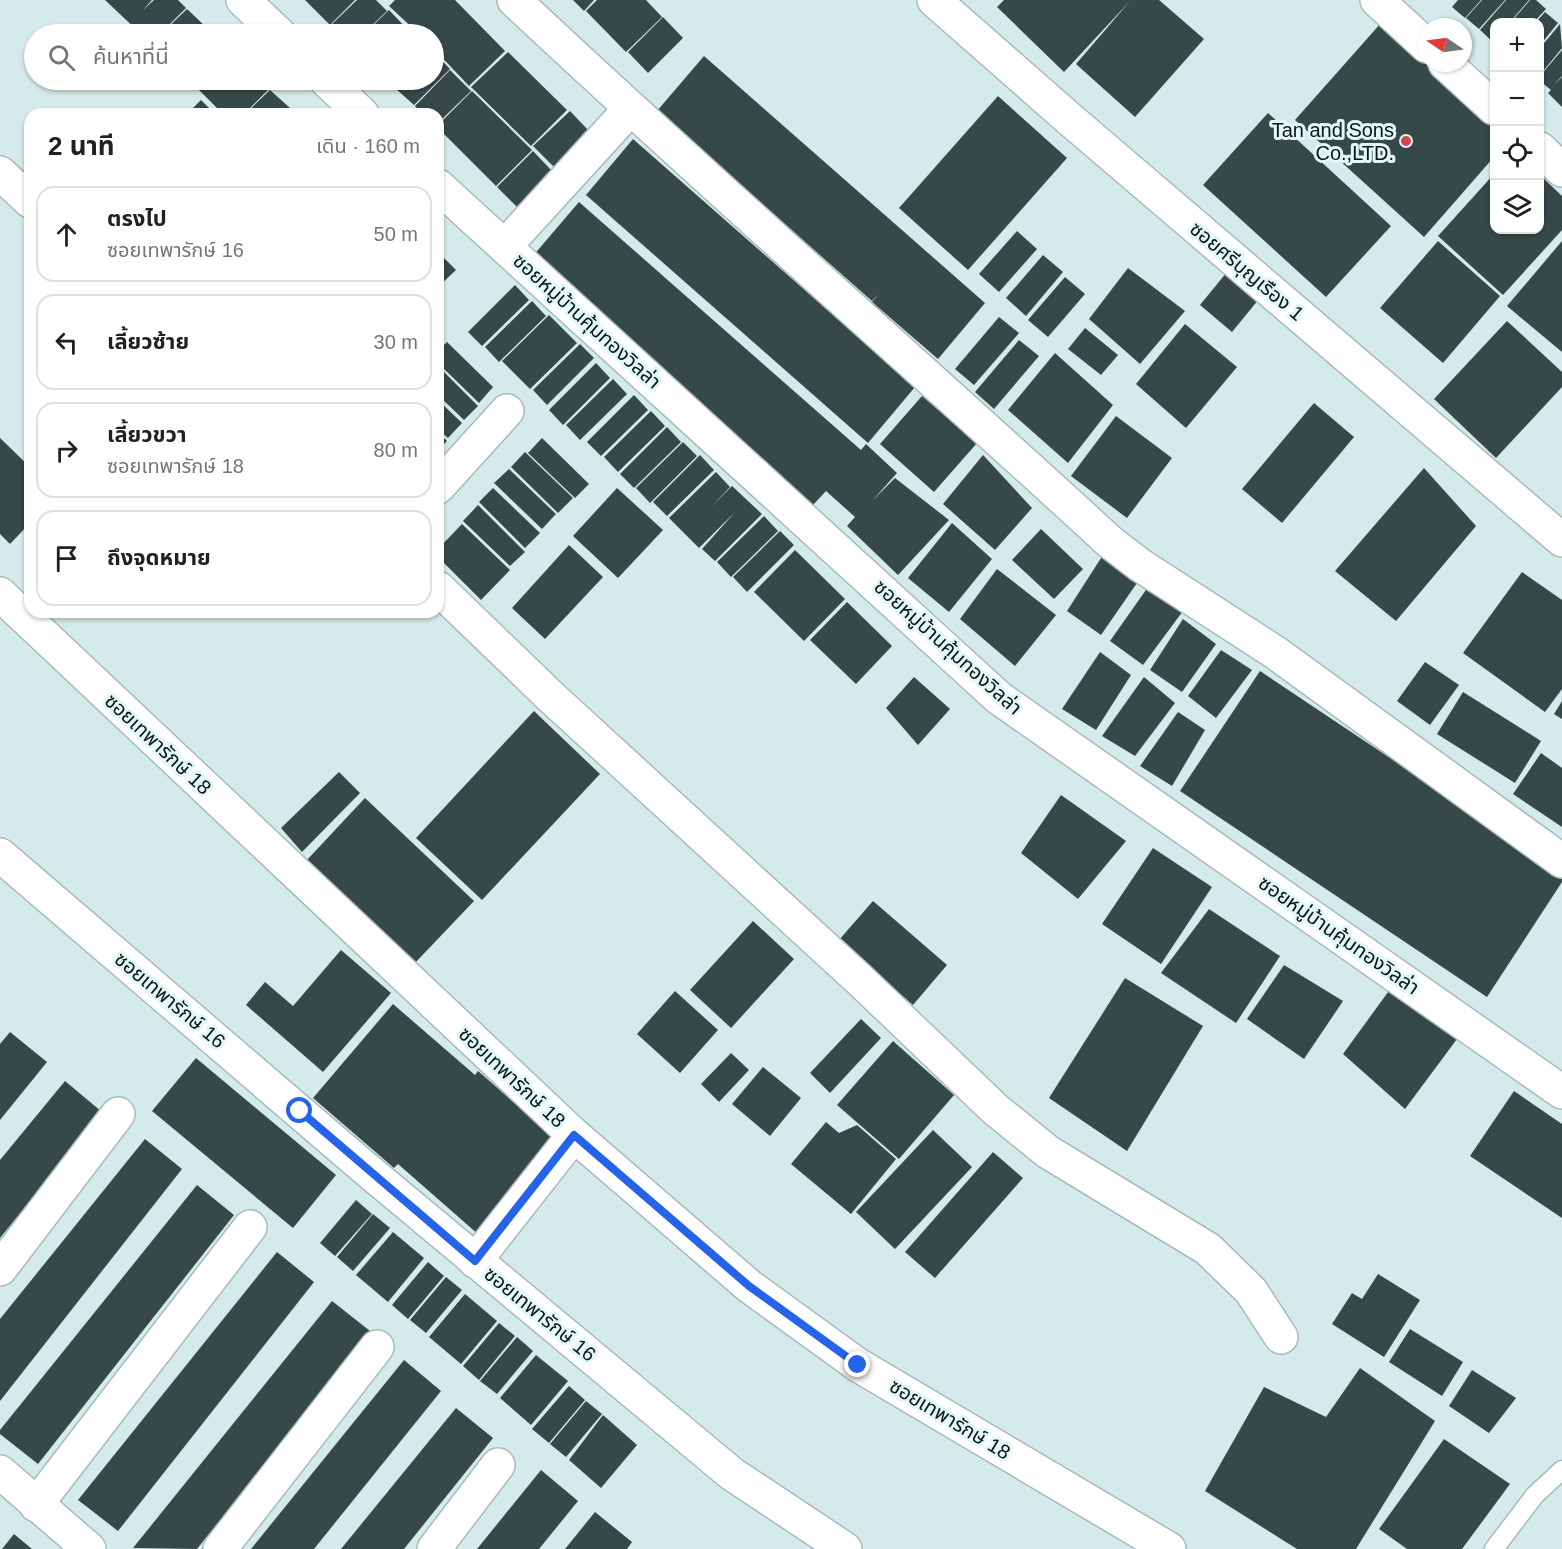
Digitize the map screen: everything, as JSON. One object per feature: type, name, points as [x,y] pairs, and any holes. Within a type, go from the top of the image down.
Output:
[{"type":"street","points":[[243,0],[268,24]]},
{"type":"street","points":[[514,0],[630,109],[885,336],[1110,542],[1140,565],[1276,653],[1562,861]]},
{"type":"street","name":"ซอยศรีบุญเรือง 1","points":[[934,0],[1066,116],[1562,540]]},
{"type":"street","points":[[1377,0],[1418,38]]},
{"type":"street","points":[[1455,72],[1490,104]]},
{"type":"street","points":[[337,90],[356,108]]},
{"type":"street","points":[[505,246],[630,109]]},
{"type":"street","points":[[1544,154],[1562,170]]},
{"type":"street","points":[[0,173],[24,195]]},
{"type":"street","name":"ซอยหมู่บ้านคุ้มทองวิลล่า","points":[[444,191],[999,698],[1562,1092]]},
{"type":"street","points":[[444,481],[507,411]]},
{"type":"street","name":"ซอยเทพารักษ์ 18","points":[[0,594],[24,617]]},
{"type":"street","points":[[444,594],[550,696],[861,981],[995,1109],[1048,1152],[1208,1249],[1251,1291],[1281,1337]]},
{"type":"street","name":"ซอยเทพารักษ์ 18","points":[[25,618],[574,1135],[749,1286],[858,1365],[1169,1549]]},
{"type":"street","name":"ซอยเทพารักษ์ 16","points":[[0,855],[475,1261],[732,1474],[845,1549]]},
{"type":"street","points":[[0,1269],[118,1114]]},
{"type":"street","points":[[475,1261],[574,1135]]},
{"type":"street","points":[[36,1505],[250,1227]]},
{"type":"street","points":[[220,1549],[377,1347]]},
{"type":"street","points":[[434,1549],[498,1465]]},
{"type":"street","points":[[0,1472],[89,1549]]},
{"type":"lane","points":[[1494,1549],[1535,1495],[1562,1470]]},
{"type":"building","points":[[105,0],[152,0],[143,10],[154,0],[178,0],[186,8],[170,24],[130,24]]},
{"type":"building","points":[[305,0],[355,0],[331,24]]},
{"type":"building","points":[[357,0],[376,0],[387,11],[373,24],[332,24]]},
{"type":"building","points":[[395,0],[455,0],[505,51],[469,86],[444,60],[444,24],[408,24],[389,6]]},
{"type":"building","points":[[573,0],[594,0],[584,11]]},
{"type":"building","points":[[597,0],[646,0],[662,17],[626,52],[586,11]]},
{"type":"building","points":[[1004,0],[1159,0],[1204,39],[1135,117],[1076,64],[1130,1],[1064,72],[997,7]]},
{"type":"building","points":[[1458,0],[1481,0],[1465,18],[1452,7]]},
{"type":"building","points":[[1482,0],[1505,0],[1479,29],[1472,23],[1472,18],[1466,18]]},
{"type":"building","points":[[1506,0],[1529,0],[1513,18],[1490,18]]},
{"type":"building","points":[[1530,0],[1536,0],[1546,9],[1538,18],[1514,18]]},
{"type":"building","points":[[187,9],[203,24],[171,24]]},
{"type":"building","points":[[389,10],[402,24],[374,24]]},
{"type":"building","points":[[1545,12],[1558,23],[1544,40],[1544,18],[1540,18]]},
{"type":"building","points":[[663,17],[683,38],[648,73],[628,52]]},
{"type":"building","points":[[1490,18],[1490,39],[1480,30]]},
{"type":"building","name":"Tan and Sons Co.,LTD.","points":[[1381,23],[1418,56],[1418,72],[1435,72],[1490,121],[1490,162],[1424,237],[1295,120]]},
{"type":"building","points":[[1560,24],[1562,48],[1544,70],[1544,43]]},
{"type":"building","points":[[1562,50],[1562,76],[1554,85],[1562,77],[1562,107],[1548,93],[1551,90],[1544,84],[1544,71]]},
{"type":"building","points":[[508,52],[567,110],[531,146],[471,87]]},
{"type":"building","points":[[704,56],[985,303],[938,359],[872,302],[879,294],[872,301],[657,111]]},
{"type":"building","points":[[444,63],[450,69],[444,75]]},
{"type":"building","points":[[450,70],[471,91],[444,117],[444,108],[417,108],[415,106],[431,90],[444,90],[444,76]]},
{"type":"building","points":[[199,90],[268,90],[250,108],[217,108]]},
{"type":"building","points":[[270,90],[290,108],[251,108]]},
{"type":"building","points":[[397,90],[429,90],[414,105]]},
{"type":"building","points":[[472,91],[532,150],[496,186],[444,134],[444,119]]},
{"type":"building","points":[[998,96],[1067,158],[968,270],[899,208]]},
{"type":"building","points":[[201,100],[209,108],[193,108]]},
{"type":"building","points":[[570,111],[589,131],[554,167],[533,146]]},
{"type":"building","points":[[1268,113],[1391,226],[1326,297],[1203,185]]},
{"type":"building","points":[[633,139],[915,387],[868,443],[586,195]]},
{"type":"building","points":[[533,151],[553,172],[517,207],[497,187]]},
{"type":"building","points":[[1490,178],[1490,234],[1544,234],[1544,179],[1562,196],[1562,230],[1503,295],[1438,236]]},
{"type":"building","points":[[579,202],[861,450],[866,444],[897,473],[872,501],[895,478],[949,520],[898,575],[847,526],[855,517],[826,491],[813,505],[532,257]]},
{"type":"building","points":[[1017,231],[1037,249],[999,292],[979,274]]},
{"type":"building","points":[[1438,241],[1500,296],[1443,363],[1380,308]]},
{"type":"building","points":[[1562,241],[1562,352],[1507,306]]},
{"type":"building","points":[[1043,255],[1063,272],[1026,316],[1006,298]]},
{"type":"building","points":[[444,258],[456,270],[444,281]]},
{"type":"building","points":[[1128,268],[1185,311],[1140,364],[1089,319]]},
{"type":"building","points":[[1227,272],[1259,299],[1232,332],[1200,305]]},
{"type":"building","points":[[1065,277],[1085,294],[1048,337],[1028,320]]},
{"type":"building","points":[[515,285],[529,300],[482,346],[468,332]]},
{"type":"building","points":[[532,301],[546,316],[499,362],[485,347]]},
{"type":"building","points":[[549,315],[577,343],[530,389],[502,361]]},
{"type":"building","points":[[999,317],[1019,333],[974,385],[955,369]]},
{"type":"building","points":[[1507,321],[1562,372],[1562,387],[1496,458],[1434,399]]},
{"type":"building","points":[[1185,324],[1237,367],[1186,428],[1136,384]]},
{"type":"building","points":[[1085,328],[1118,355],[1101,375],[1068,349]]},
{"type":"building","points":[[1019,340],[1039,356],[994,409],[975,392]]},
{"type":"building","points":[[447,342],[493,387],[479,403],[444,369],[444,345]]},
{"type":"building","points":[[580,344],[594,358],[547,405],[533,390]]},
{"type":"building","points":[[1055,353],[1113,405],[1068,463],[1008,410]]},
{"type":"building","points":[[596,363],[610,378],[563,425],[549,410]]},
{"type":"building","points":[[444,372],[478,406],[464,420],[444,401]]},
{"type":"building","points":[[613,379],[627,394],[580,440],[566,425]]},
{"type":"building","points":[[634,395],[648,410],[601,456],[587,442]]},
{"type":"building","points":[[922,396],[977,443],[934,492],[880,444]]},
{"type":"building","points":[[1314,403],[1354,437],[1282,523],[1242,489]]},
{"type":"building","points":[[444,406],[462,423],[448,438],[444,434]]},
{"type":"building","points":[[651,411],[665,426],[618,472],[604,457]]},
{"type":"building","points":[[1116,416],[1172,458],[1127,518],[1071,476]]},
{"type":"building","points":[[667,427],[681,442],[634,488],[620,474]]},
{"type":"building","points":[[0,438],[24,461],[24,529],[10,544],[0,534]]},
{"type":"building","points":[[542,438],[589,484],[575,498],[528,453]]},
{"type":"building","points":[[683,442],[697,456],[650,503],[636,488]]},
{"type":"building","points":[[525,452],[573,498],[558,513],[511,467]]},
{"type":"building","points":[[700,455],[714,470],[667,516],[653,502]]},
{"type":"building","points":[[983,455],[1032,508],[995,550],[943,504]]},
{"type":"building","points":[[1424,468],[1476,526],[1396,621],[1335,571]]},
{"type":"building","points":[[509,469],[556,514],[542,529],[494,483]]},
{"type":"building","points":[[716,472],[730,487],[711,507],[732,486],[762,514],[715,561],[702,549],[735,512],[699,548],[669,518]]},
{"type":"building","points":[[493,488],[540,533],[525,548],[479,502]]},
{"type":"building","points":[[617,488],[663,530],[618,578],[573,536]]},
{"type":"building","points":[[478,505],[525,552],[510,566],[463,521]]},
{"type":"building","points":[[764,516],[778,531],[731,577],[717,562]]},
{"type":"building","points":[[952,523],[992,559],[949,612],[908,578]]},
{"type":"building","points":[[462,524],[510,570],[481,600],[444,563],[444,543]]},
{"type":"building","points":[[1041,529],[1083,569],[1054,599],[1012,560]]},
{"type":"building","points":[[780,531],[794,545],[747,592],[733,577]]},
{"type":"building","points":[[569,545],[603,577],[545,639],[512,608]]},
{"type":"building","points":[[795,550],[845,599],[804,641],[754,592]]},
{"type":"building","points":[[1103,555],[1139,580],[1101,635],[1067,611]]},
{"type":"building","points":[[997,569],[1056,615],[1015,666],[960,619]]},
{"type":"building","points":[[1522,572],[1562,600],[1562,689],[1545,712],[1463,653]]},
{"type":"building","points":[[1148,587],[1183,611],[1143,665],[1110,641]]},
{"type":"building","points":[[847,602],[892,646],[856,684],[810,640]]},
{"type":"building","points":[[1183,619],[1216,644],[1182,692],[1150,670]]},
{"type":"building","points":[[1221,650],[1252,670],[1216,718],[1188,696]]},
{"type":"building","points":[[1100,652],[1131,675],[1096,730],[1062,709]]},
{"type":"building","points":[[1425,662],[1459,685],[1430,725],[1397,701]]},
{"type":"building","points":[[1260,671],[1562,873],[1562,882],[1487,997],[1180,791]]},
{"type":"building","points":[[914,677],[950,709],[918,745],[886,708]]},
{"type":"building","points":[[1144,677],[1175,703],[1135,756],[1102,736]]},
{"type":"building","points":[[1463,692],[1541,741],[1515,783],[1437,734]]},
{"type":"building","points":[[1562,701],[1562,719],[1554,714]]},
{"type":"building","points":[[534,711],[600,774],[482,900],[416,838]]},
{"type":"building","points":[[1178,712],[1205,730],[1172,786],[1140,766]]},
{"type":"building","points":[[1541,753],[1562,768],[1562,827],[1513,794]]},
{"type":"building","points":[[339,772],[360,793],[302,852],[281,828]]},
{"type":"building","points":[[1061,795],[1126,841],[1078,899],[1021,853]]},
{"type":"building","points":[[365,798],[474,901],[414,964],[306,861]]},
{"type":"building","points":[[1153,848],[1212,887],[1161,964],[1102,924]]},
{"type":"building","points":[[873,901],[947,965],[913,1005],[839,940]]},
{"type":"building","points":[[1209,909],[1280,956],[1236,1023],[1161,973]]},
{"type":"building","points":[[753,921],[794,959],[731,1028],[690,990]]},
{"type":"building","points":[[341,950],[391,993],[323,1072],[246,1005],[265,982],[293,1006]]},
{"type":"building","points":[[1284,965],[1343,1001],[1304,1059],[1247,1019]]},
{"type":"building","points":[[1125,978],[1203,1026],[1127,1151],[1049,1098]]},
{"type":"building","points":[[1391,988],[1457,1039],[1405,1109],[1343,1054]]},
{"type":"building","points":[[675,991],[718,1030],[680,1073],[637,1034]]},
{"type":"building","points":[[393,1004],[475,1075],[478,1071],[559,1142],[479,1235],[398,1164],[394,1168],[313,1098]]},
{"type":"building","points":[[861,1019],[881,1038],[830,1093],[810,1073]]},
{"type":"building","points":[[10,1032],[47,1062],[0,1120],[0,1044]]},
{"type":"building","points":[[893,1041],[954,1095],[899,1159],[837,1105]]},
{"type":"building","points":[[731,1053],[749,1070],[719,1102],[701,1084]]},
{"type":"building","points":[[196,1058],[336,1175],[293,1228],[152,1111]]},
{"type":"building","points":[[763,1067],[801,1098],[770,1136],[732,1104]]},
{"type":"building","points":[[65,1081],[102,1112],[0,1238],[0,1160]]},
{"type":"building","points":[[1514,1091],[1562,1124],[1562,1218],[1470,1156]]},
{"type":"building","points":[[826,1122],[839,1133],[857,1125],[896,1159],[851,1214],[791,1164]]},
{"type":"building","points":[[933,1130],[972,1167],[895,1249],[856,1212]]},
{"type":"building","points":[[145,1139],[182,1169],[0,1401],[0,1319]]},
{"type":"building","points":[[993,1152],[1023,1178],[935,1278],[905,1252]]},
{"type":"building","points":[[197,1185],[234,1215],[38,1464],[0,1434],[0,1430]]},
{"type":"building","points":[[356,1200],[372,1214],[335,1256],[320,1243]]},
{"type":"building","points":[[373,1214],[390,1228],[353,1271],[337,1257]]},
{"type":"building","points":[[393,1232],[424,1258],[388,1302],[356,1275]]},
{"type":"building","points":[[277,1252],[314,1282],[118,1531],[78,1500]]},
{"type":"building","points":[[428,1262],[444,1276],[408,1319],[392,1305]]},
{"type":"building","points":[[1378,1274],[1420,1300],[1384,1357],[1332,1324],[1352,1293],[1362,1299]]},
{"type":"building","points":[[446,1277],[462,1290],[426,1333],[410,1320]]},
{"type":"building","points":[[465,1294],[497,1321],[461,1364],[429,1337]]},
{"type":"building","points":[[332,1301],[370,1331],[197,1549],[133,1548]]},
{"type":"building","points":[[499,1323],[515,1336],[479,1380],[463,1366]]},
{"type":"building","points":[[1410,1329],[1463,1362],[1442,1396],[1389,1362]]},
{"type":"building","points":[[517,1337],[533,1351],[497,1394],[480,1381]]},
{"type":"building","points":[[536,1355],[568,1381],[531,1425],[500,1398]]},
{"type":"building","points":[[404,1360],[441,1391],[314,1549],[251,1549]]},
{"type":"building","points":[[1360,1368],[1435,1421],[1356,1549],[1297,1549],[1205,1491],[1264,1387],[1326,1417]]},
{"type":"building","points":[[1472,1370],[1516,1398],[1489,1433],[1449,1406]]},
{"type":"building","points":[[569,1386],[585,1400],[549,1443],[532,1429]]},
{"type":"building","points":[[586,1401],[602,1414],[566,1457],[550,1444]]},
{"type":"building","points":[[456,1408],[493,1438],[404,1549],[341,1549]]},
{"type":"building","points":[[603,1415],[637,1445],[601,1488],[569,1460]]},
{"type":"building","points":[[1444,1439],[1510,1484],[1462,1549],[1407,1549],[1379,1529]]},
{"type":"building","points":[[541,1470],[578,1501],[539,1549],[477,1549]]},
{"type":"building","points":[[595,1512],[632,1542],[627,1549],[565,1549]]},
{"type":"building","points":[[14,1534],[32,1549],[2,1549]]},
{"type":"place","name":"Tan and Sons Co.,LTD.","points":[[1406,141]]},
{"type":"route","points":[[300,1111],[475,1261],[574,1135],[749,1286],[858,1365]]}]
